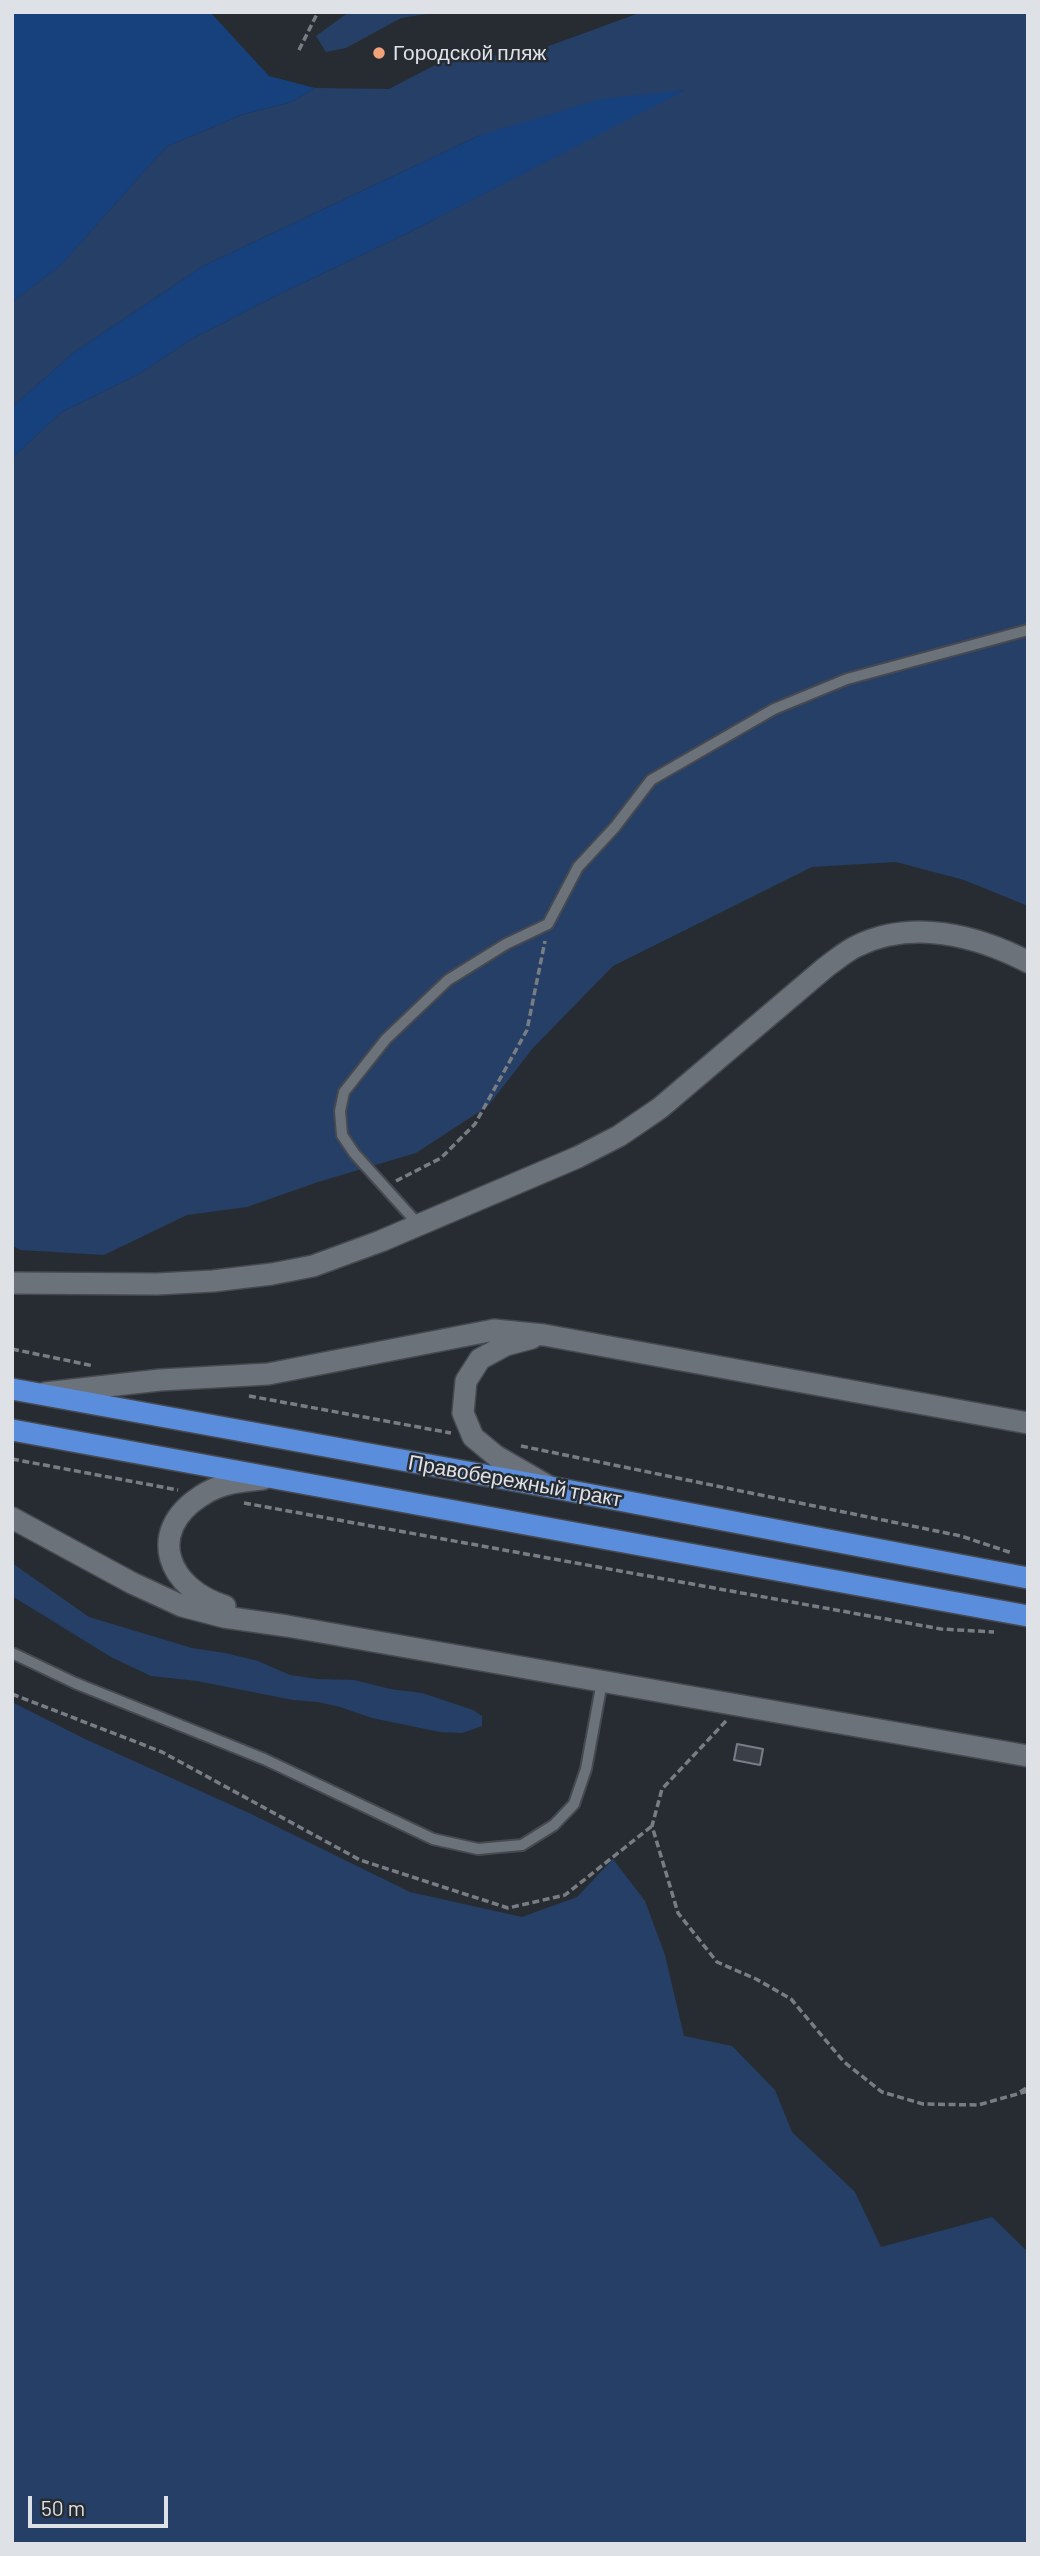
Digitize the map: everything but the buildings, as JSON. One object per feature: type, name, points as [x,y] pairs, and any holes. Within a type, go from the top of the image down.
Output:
[{"type":"highway","name":"Правобережный тракт","points":[[12,1390],[550,1487],[1023,1577]]},
{"type":"highway","name":"Правобережный тракт","points":[[12,1430],[1019,1614]]},
{"type":"street","points":[[12,1283],[157,1284],[213,1281],[272,1275],[313,1266],[578,1157],[620,1136],[660,1108],[826,967],[856,946],[882,936],[911,932],[941,934],[976,939],[1028,962]]},
{"type":"street","points":[[36,1394],[160,1380],[268,1374],[494,1330],[544,1335],[1028,1423]]},
{"type":"street","points":[[544,1335],[506,1345],[480,1359],[466,1381],[463,1413],[473,1437],[496,1456],[550,1487]]},
{"type":"street","points":[[277,1478],[233,1482],[202,1495],[179,1515],[168,1536],[170,1559],[180,1579],[207,1601],[287,1626]]},
{"type":"street","points":[[12,1518],[132,1583],[183,1606],[224,1617],[1028,1756]]},
{"type":"lane","points":[[418,1224],[342,1135],[340,1111],[344,1092],[386,1039],[448,980],[506,944],[548,924],[578,867],[615,827],[651,780],[774,709],[823,689],[1028,630]]},
{"type":"lane","points":[[12,1653],[75,1683],[264,1759],[433,1839],[478,1849],[522,1845],[554,1825],[574,1804],[586,1769],[603,1682]]},
{"type":"path","points":[[299,50],[318,12]]},
{"type":"path","points":[[384,1186],[442,1158],[475,1124],[527,1030],[548,924]]},
{"type":"path","points":[[12,1459],[202,1495]]},
{"type":"path","points":[[243,1503],[941,1629],[994,1632]]},
{"type":"path","points":[[12,1694],[162,1752],[360,1860],[508,1908],[565,1895],[652,1826]]},
{"type":"path","points":[[739,1707],[662,1789],[652,1826],[678,1913],[717,1962],[756,1979],[790,1999],[844,2062],[882,2092],[923,2104],[978,2105],[1028,2089]]},
{"type":"shaded area","points":[[12,12],[210,12],[269,76],[315,88],[292,102],[244,114],[166,147],[60,266],[12,302]]},
{"type":"shaded area","points":[[349,12],[440,12],[401,18],[346,48],[326,52],[316,36]]},
{"type":"shaded area","points":[[642,12],[1028,12],[1028,906],[964,880],[896,862],[812,867],[613,966],[533,1048],[488,1106],[416,1153],[318,1182],[247,1207],[187,1215],[104,1255],[20,1250],[12,1245],[12,458],[62,412],[139,374],[192,339],[412,231],[683,90],[478,136],[203,266],[73,353],[12,407],[12,302],[60,266],[166,147],[244,114],[292,102],[315,88],[389,89],[441,62],[538,50]]},
{"type":"shaded area","points":[[686,90],[412,231],[192,339],[139,374],[62,412],[12,458],[12,407],[73,353],[203,266],[478,136],[600,99]]},
{"type":"shaded area","points":[[12,1563],[89,1617],[192,1648],[258,1661],[290,1675],[354,1680],[422,1693],[473,1710],[482,1716],[482,1726],[462,1733],[440,1732],[372,1718],[318,1702],[293,1700],[197,1681],[151,1676],[111,1657],[12,1596]]},
{"type":"shaded area","points":[[12,1702],[410,1892],[522,1917],[577,1897],[613,1859],[645,1901],[665,1955],[684,2036],[732,2046],[775,2090],[792,2132],[855,2192],[881,2247],[992,2217],[1028,2252],[1028,2544],[12,2544]]},
{"type":"place","name":"Городской пляж","points":[[379,53]]}]
